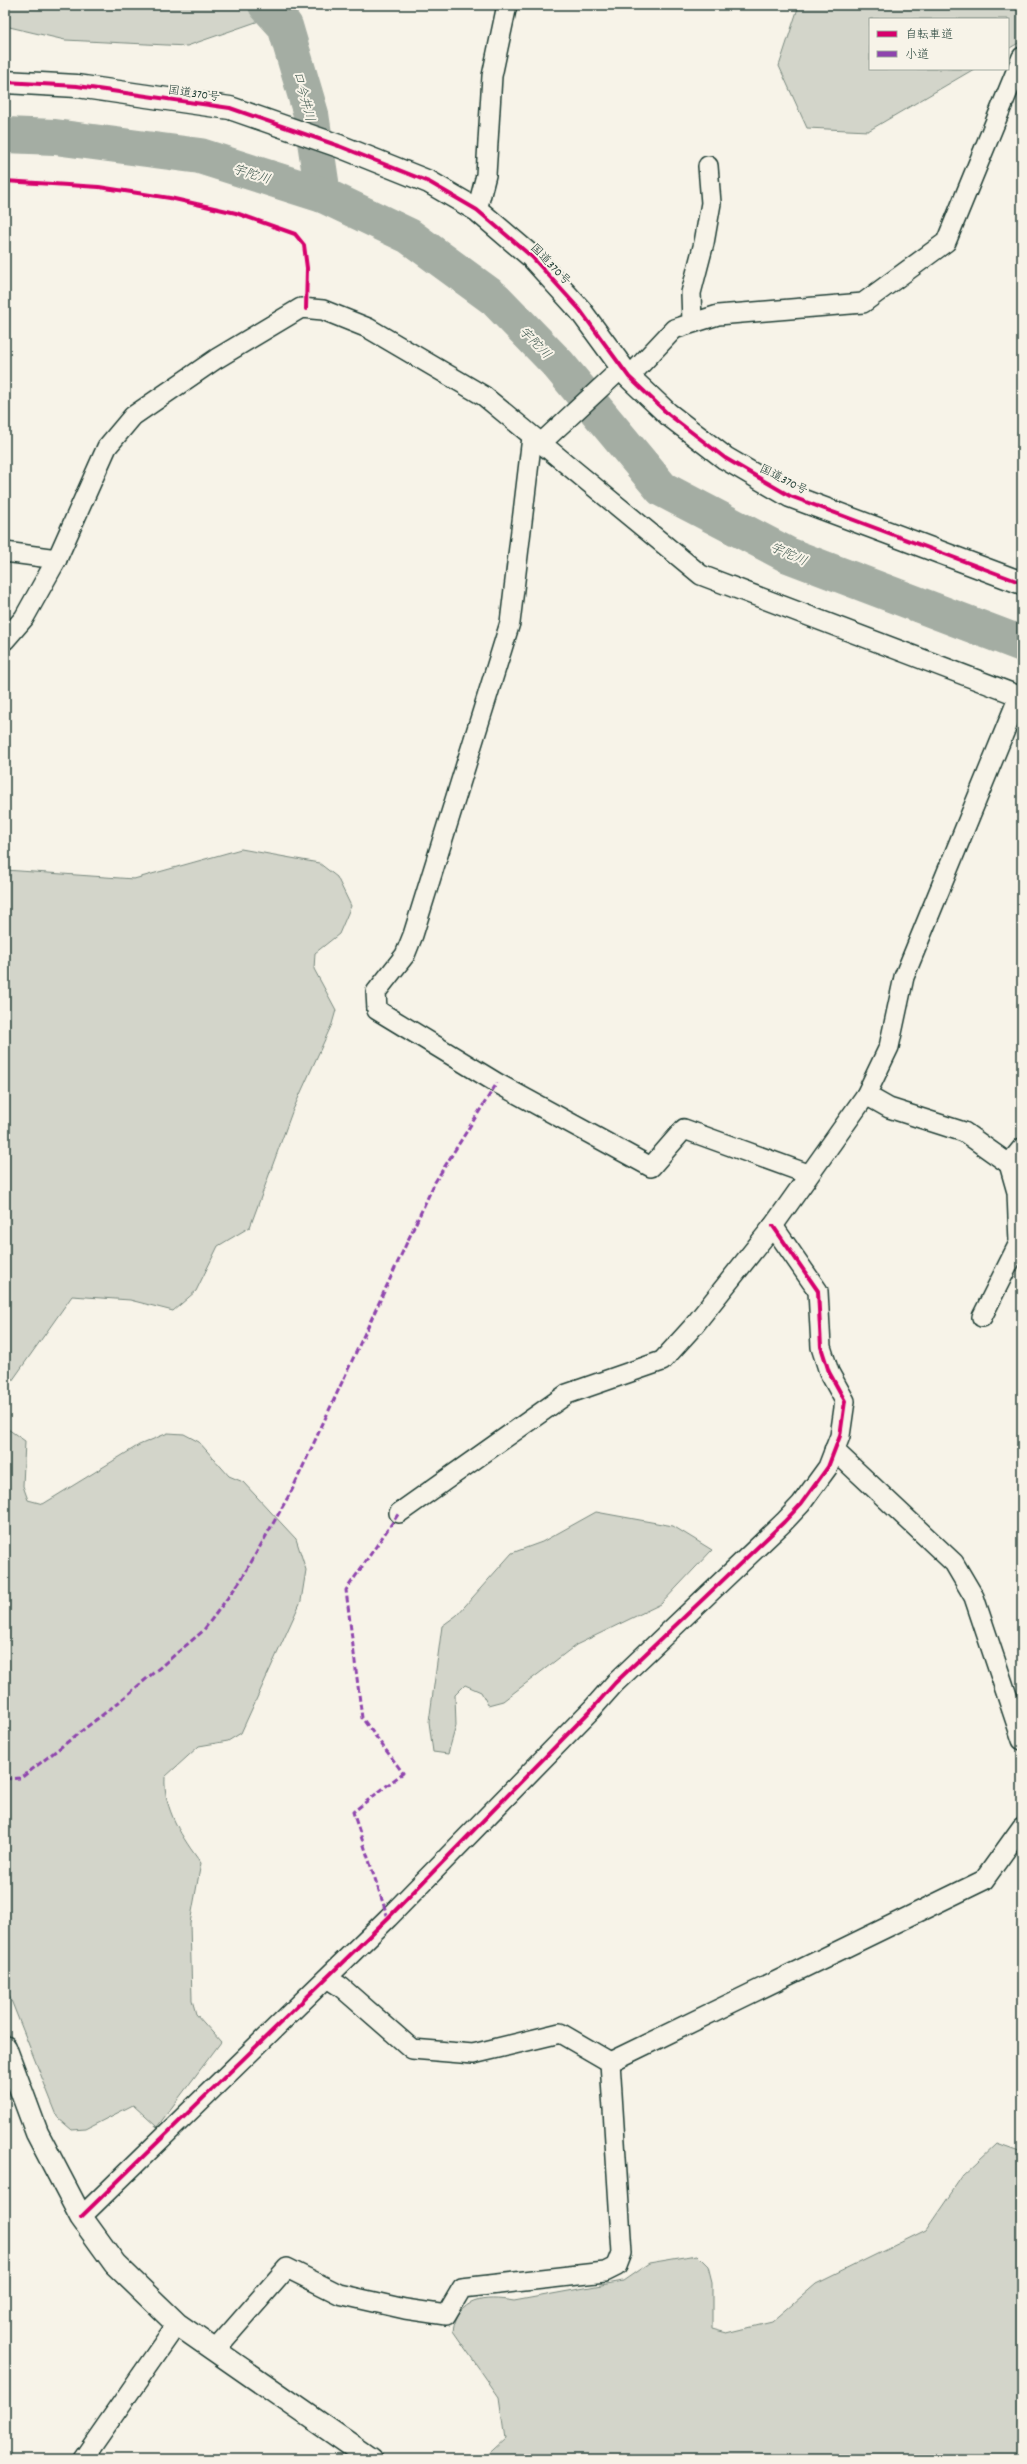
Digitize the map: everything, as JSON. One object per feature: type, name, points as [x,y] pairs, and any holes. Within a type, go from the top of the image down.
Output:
[{"type":"main road","name":"国道370号","points":[[5,82],[77,86],[230,108],[339,146],[429,182],[477,210],[532,257],[580,310],[621,374],[668,414],[725,458],[790,496],[1022,583]]},
{"type":"main road","points":[[5,2047],[38,2133],[81,2217],[115,2264],[177,2324],[371,2459]]},
{"type":"street","points":[[477,210],[486,175],[492,76],[507,5]]},
{"type":"street","points":[[808,1174],[684,1129],[651,1167],[497,1083],[378,1010],[376,992],[405,955],[413,935],[510,623],[541,439],[674,330],[692,322],[718,315],[863,303],[946,242],[1022,57]]},
{"type":"street","points":[[692,322],[691,293],[704,243],[711,203],[708,166]]},
{"type":"street","points":[[5,640],[24,618],[57,559],[107,447],[133,416],[216,359],[301,308],[323,310],[368,328],[484,396],[541,439],[701,575],[1021,697],[904,977],[889,1047],[866,1095],[772,1226],[692,1328],[662,1361],[567,1394],[399,1513]]},
{"type":"street","points":[[5,552],[57,559]]},
{"type":"street","points":[[866,1095],[889,1108],[964,1132],[1010,1164],[1017,1192],[1019,1243],[982,1317]]},
{"type":"street","points":[[1010,1164],[1022,1148]]},
{"type":"street","points":[[81,2217],[327,1978],[570,1732],[614,1683],[788,1518],[801,1504],[828,1468],[840,1436],[845,1401],[830,1372],[821,1347],[818,1291],[772,1226]]},
{"type":"street","points":[[834,1450],[954,1563],[974,1597],[1022,1740]]},
{"type":"street","points":[[610,2062],[984,1880],[1022,1827]]},
{"type":"street","points":[[327,1978],[341,1987],[412,2049],[472,2054],[560,2033],[610,2062]]},
{"type":"street","points":[[216,2350],[287,2268],[338,2294],[405,2309],[446,2315],[462,2288],[605,2272],[617,2266],[622,2253],[610,2062]]},
{"type":"street","points":[[83,2459],[177,2324]]},
{"type":"shaded area","points":[[5,5],[252,5],[259,21],[187,46],[65,40],[5,26]]},
{"type":"shaded area","points":[[799,5],[1022,5],[1022,41],[1009,48],[1009,18],[869,18],[869,70],[972,70],[868,131],[807,128],[779,66]]},
{"type":"shaded area","points":[[241,849],[319,863],[337,877],[351,906],[339,934],[315,953],[314,969],[336,1010],[332,1024],[292,1112],[250,1227],[218,1246],[196,1291],[173,1311],[130,1300],[72,1296],[5,1391],[5,870],[134,879]]},
{"type":"shaded area","points":[[5,1427],[25,1441],[23,1486],[28,1500],[43,1504],[139,1445],[168,1433],[184,1434],[199,1442],[229,1476],[243,1482],[296,1539],[306,1570],[301,1601],[241,1733],[228,1741],[199,1746],[165,1777],[167,1801],[171,1812],[181,1834],[201,1863],[190,1923],[192,2000],[196,2014],[221,2042],[157,2127],[133,2105],[86,2129],[72,2130],[58,2118],[5,1985]]},
{"type":"shaded area","points":[[596,1512],[673,1526],[712,1550],[661,1604],[576,1645],[503,1701],[488,1705],[481,1692],[465,1685],[455,1695],[456,1726],[448,1754],[433,1752],[429,1722],[442,1626],[457,1615],[512,1553],[542,1542]]},
{"type":"shaded area","points":[[997,2144],[1022,2153],[1022,2459],[483,2459],[505,2439],[499,2397],[453,2331],[460,2312],[467,2306],[474,2302],[483,2300],[493,2299],[514,2301],[623,2281],[649,2263],[697,2255],[708,2266],[712,2282],[712,2329],[727,2333],[772,2322],[816,2284],[926,2230],[963,2176]]},
{"type":"waterway","name":"口今井川","points":[[266,5],[285,26],[311,114],[323,195]]},
{"type":"waterway","name":"宇陀川","points":[[5,135],[55,137],[200,156],[323,195],[409,236],[495,299],[558,364],[662,489],[788,555],[1022,644]]},
{"type":"marked path","points":[[5,1779],[21,1778],[119,1702],[203,1631],[241,1580],[292,1490],[435,1182],[497,1083]]},
{"type":"marked path","points":[[388,1918],[353,1812],[403,1773],[362,1718],[346,1590],[399,1513]]},
{"type":"cycle path","points":[[5,82],[77,86],[230,108],[339,146],[429,182],[477,210],[532,257],[580,310],[629,377],[668,414],[725,458],[790,496],[1022,583]]},
{"type":"cycle path","points":[[5,181],[99,187],[170,198],[236,213],[295,234],[304,245],[307,268],[306,309]]},
{"type":"cycle path","points":[[81,2217],[388,1918],[592,1709],[615,1683],[784,1522],[801,1504],[828,1467],[840,1436],[845,1401],[829,1372],[821,1347],[818,1291],[773,1226]]}]
